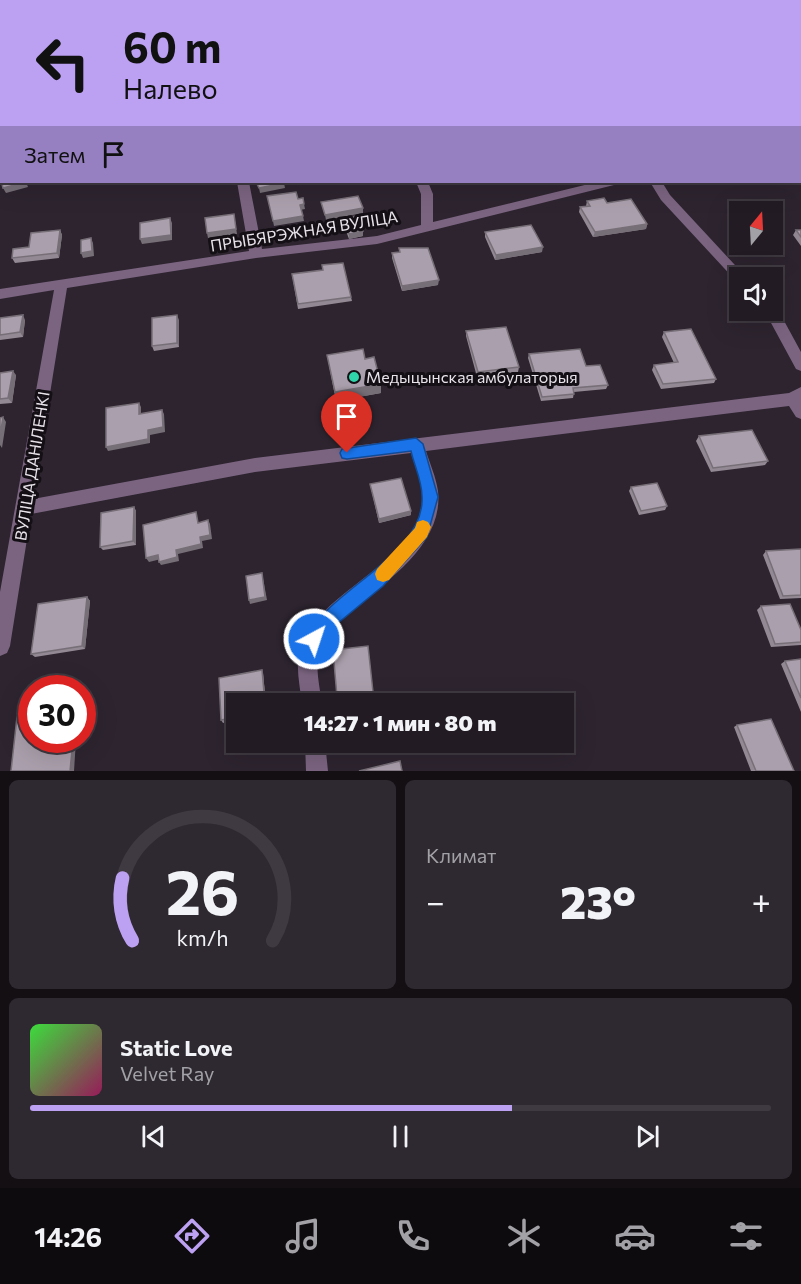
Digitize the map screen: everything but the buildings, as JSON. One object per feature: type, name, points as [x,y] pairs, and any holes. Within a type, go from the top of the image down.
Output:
[{"type":"street","points":[[243,183],[256,254]]},
{"type":"street","points":[[422,183],[427,194],[427,227]]},
{"type":"street","name":"ПРЫБЯРЭЖНАЯ ВУЛІЦА","points":[[0,294],[256,254],[378,240],[606,183]]},
{"type":"street","points":[[657,183],[665,197],[731,267]]},
{"type":"street","name":"ВУЛІЦА ДАНІЛЕНКІ","points":[[0,646],[26,508],[61,286]]},
{"type":"street","points":[[777,321],[801,365]]},
{"type":"street","points":[[26,508],[255,465],[797,396],[801,413]]},
{"type":"street","points":[[311,693],[309,651],[320,627],[377,580],[422,532],[430,497],[416,444]]},
{"type":"street","points":[[316,753],[317,771]]},
{"type":"slow traffic","points":[[383,574],[422,532],[423,527]]},
{"type":"place","name":"Медыцынская амбулаторыя","points":[[354,377]]},
{"type":"route","points":[[314,639],[320,627],[377,580],[422,532],[430,497],[416,444],[347,453]]}]
